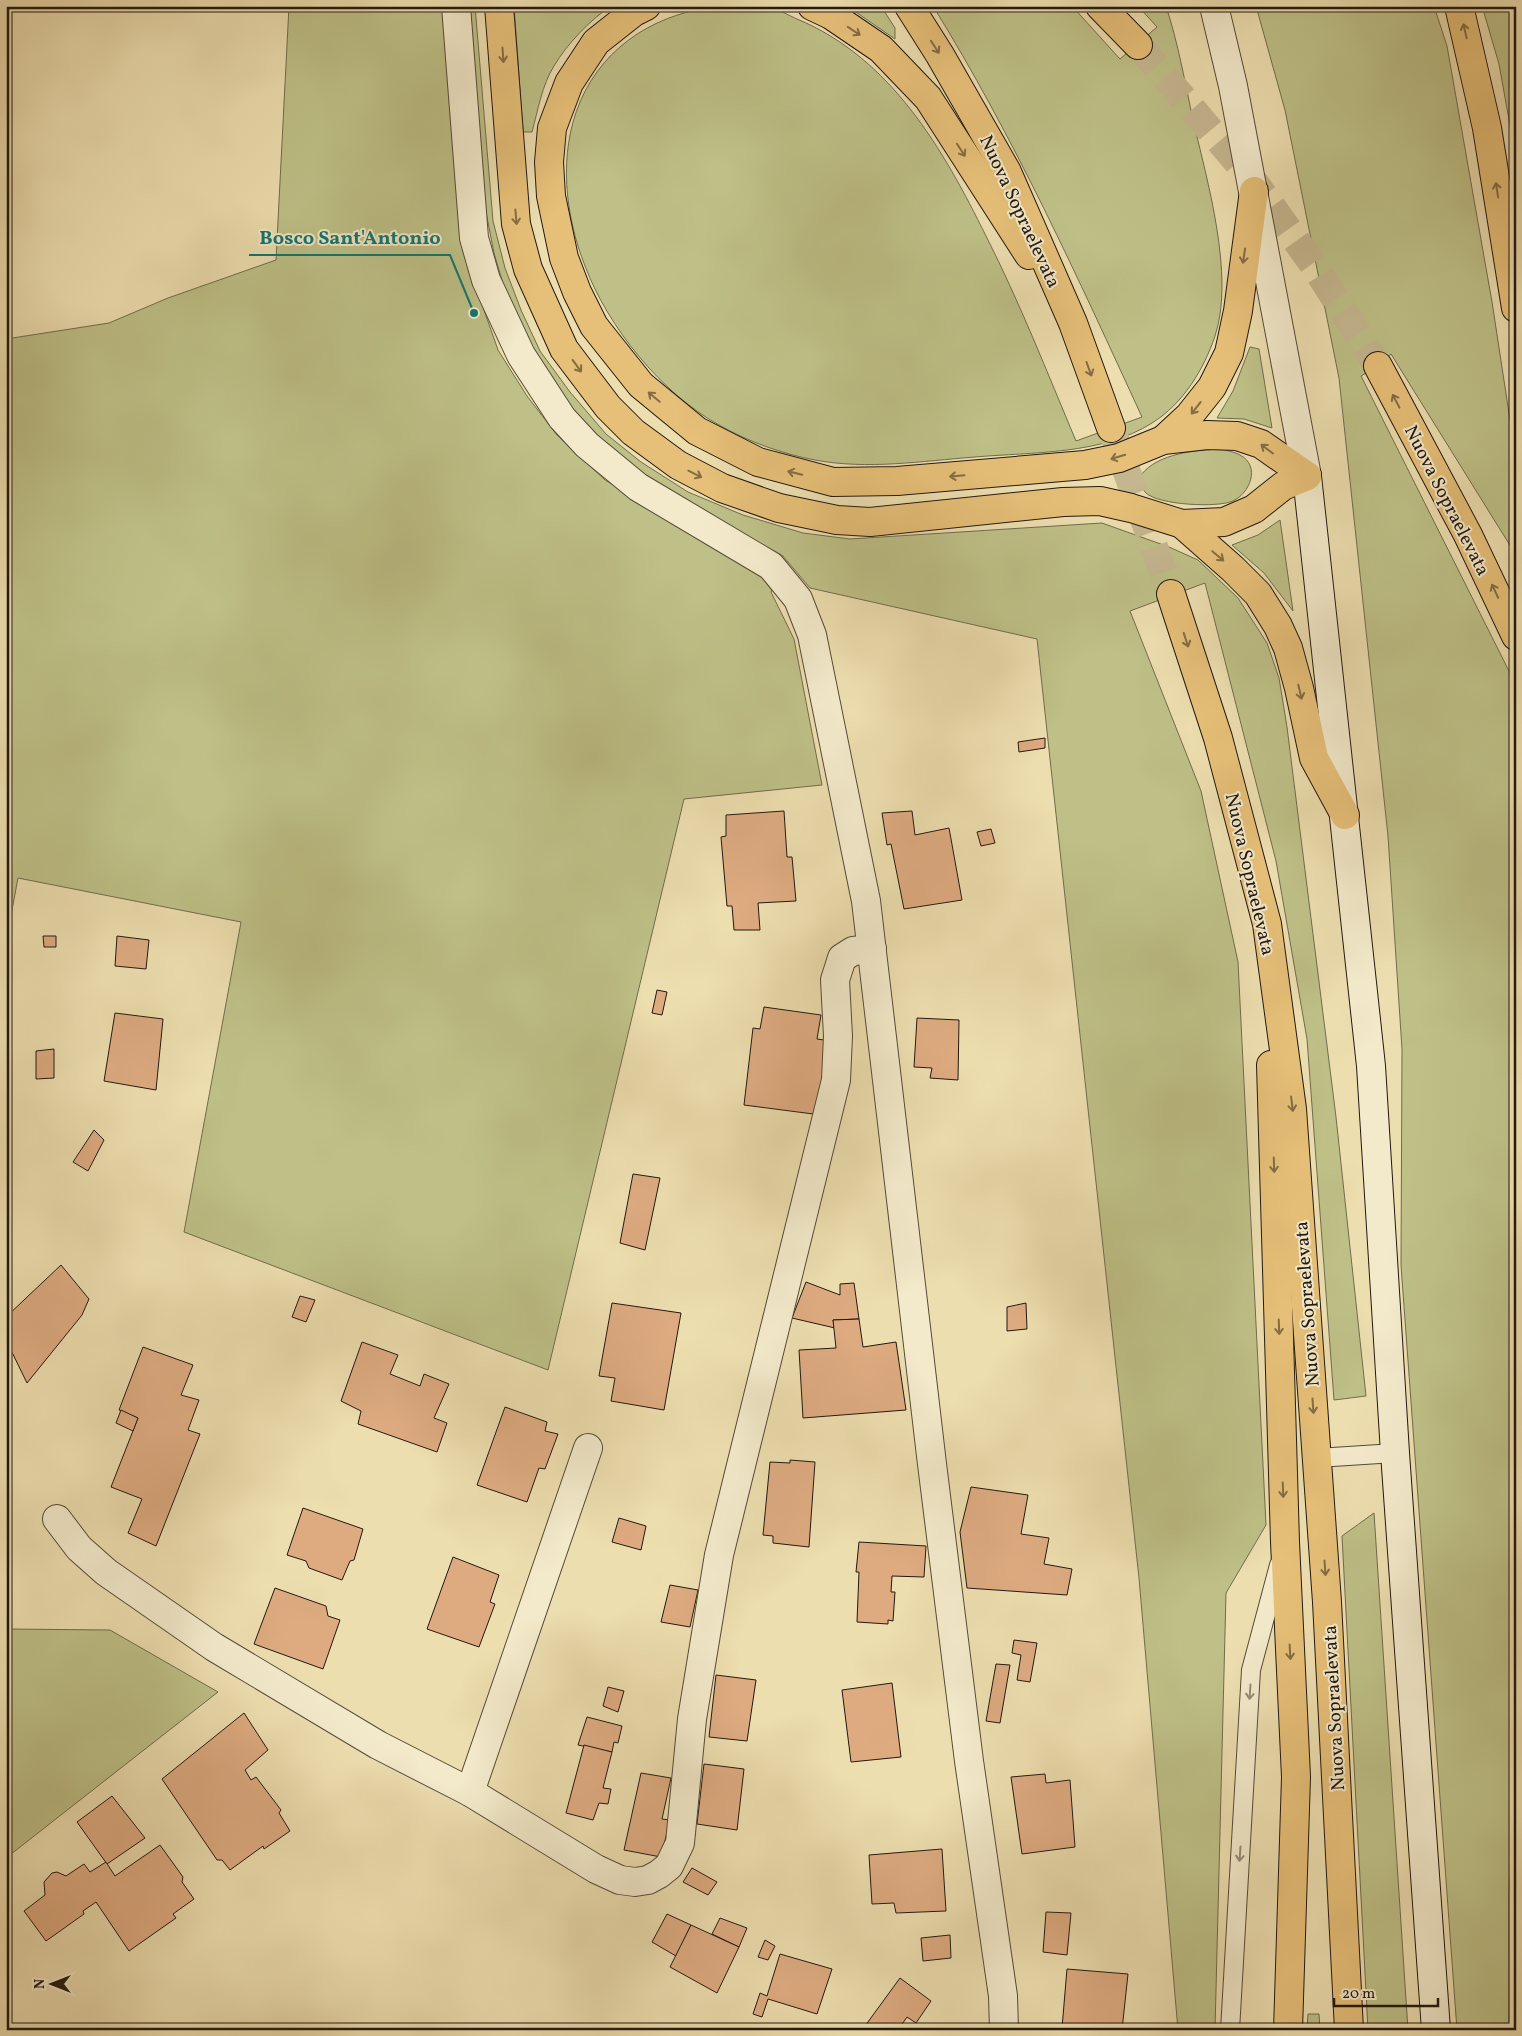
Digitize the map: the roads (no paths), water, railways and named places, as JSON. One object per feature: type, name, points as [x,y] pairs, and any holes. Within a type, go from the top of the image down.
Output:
[{"type":"highway","points":[[499,6],[516,224],[528,269],[564,349],[608,407],[633,432],[678,465],[722,488],[779,508],[838,520],[870,522],[1063,502],[1100,501],[1131,508],[1182,524],[1224,522],[1254,509],[1283,486],[1307,476]]},
{"type":"highway","points":[[646,6],[634,12],[596,42],[569,83],[552,128],[549,162],[551,196],[564,258],[577,292],[594,326],[641,386],[697,431],[758,462],[834,482],[897,482],[1084,465],[1119,458],[1163,440],[1207,435],[1237,436],[1261,444],[1307,476]]},
{"type":"highway","points":[[812,6],[831,15],[881,49],[928,98],[1073,323]]},
{"type":"highway","name":"Nuova Sopraelevata","points":[[909,6],[940,55],[1007,172],[1073,323],[1110,428]]},
{"type":"highway","points":[[1100,6],[1138,45]]},
{"type":"highway","points":[[1459,6],[1487,128],[1516,308]]},
{"type":"highway","points":[[1163,440],[1189,416],[1212,387],[1229,353],[1238,311],[1254,191]]},
{"type":"highway","name":"Nuova Sopraelevata","points":[[1378,366],[1468,535],[1516,636]]},
{"type":"highway","points":[[1182,524],[1234,569],[1258,594],[1278,626],[1288,648],[1299,688],[1314,758],[1346,815]]},
{"type":"highway","name":"Nuova Sopraelevata","points":[[1171,594],[1218,738],[1267,924],[1292,1109],[1327,1602],[1349,2030]]},
{"type":"highway","points":[[1267,924],[1285,1542],[1296,1777],[1288,2030]]},
{"type":"street","points":[[456,6],[474,238],[486,280],[521,355],[562,418],[587,445],[638,487],[770,566],[798,598],[812,635],[857,849],[872,948],[932,1464],[969,1761],[1003,1996],[1004,2030]]},
{"type":"street","points":[[1214,6],[1234,86],[1307,476],[1346,815],[1371,1066],[1395,1452],[1436,2030]]},
{"type":"street","points":[[56,1519],[79,1548],[106,1572],[214,1647],[378,1745],[470,1792],[589,1865],[620,1880],[635,1882],[648,1880],[669,1866],[680,1843],[698,1675],[719,1555],[836,1080],[838,1036],[835,980],[842,958],[852,951],[872,948]]},
{"type":"street","points":[[470,1792],[588,1448]]},
{"type":"lane","points":[[1317,1458],[1395,1452]]},
{"type":"lane","points":[[1230,2030],[1251,1670],[1285,1542]]},
{"type":"tunnel","points":[[1138,45],[1255,183],[1317,270],[1378,366]]},
{"type":"tunnel","points":[[1111,428],[1171,594]]},
{"type":"place","name":"Bosco Sant'Antonio","points":[[474,313]]}]
